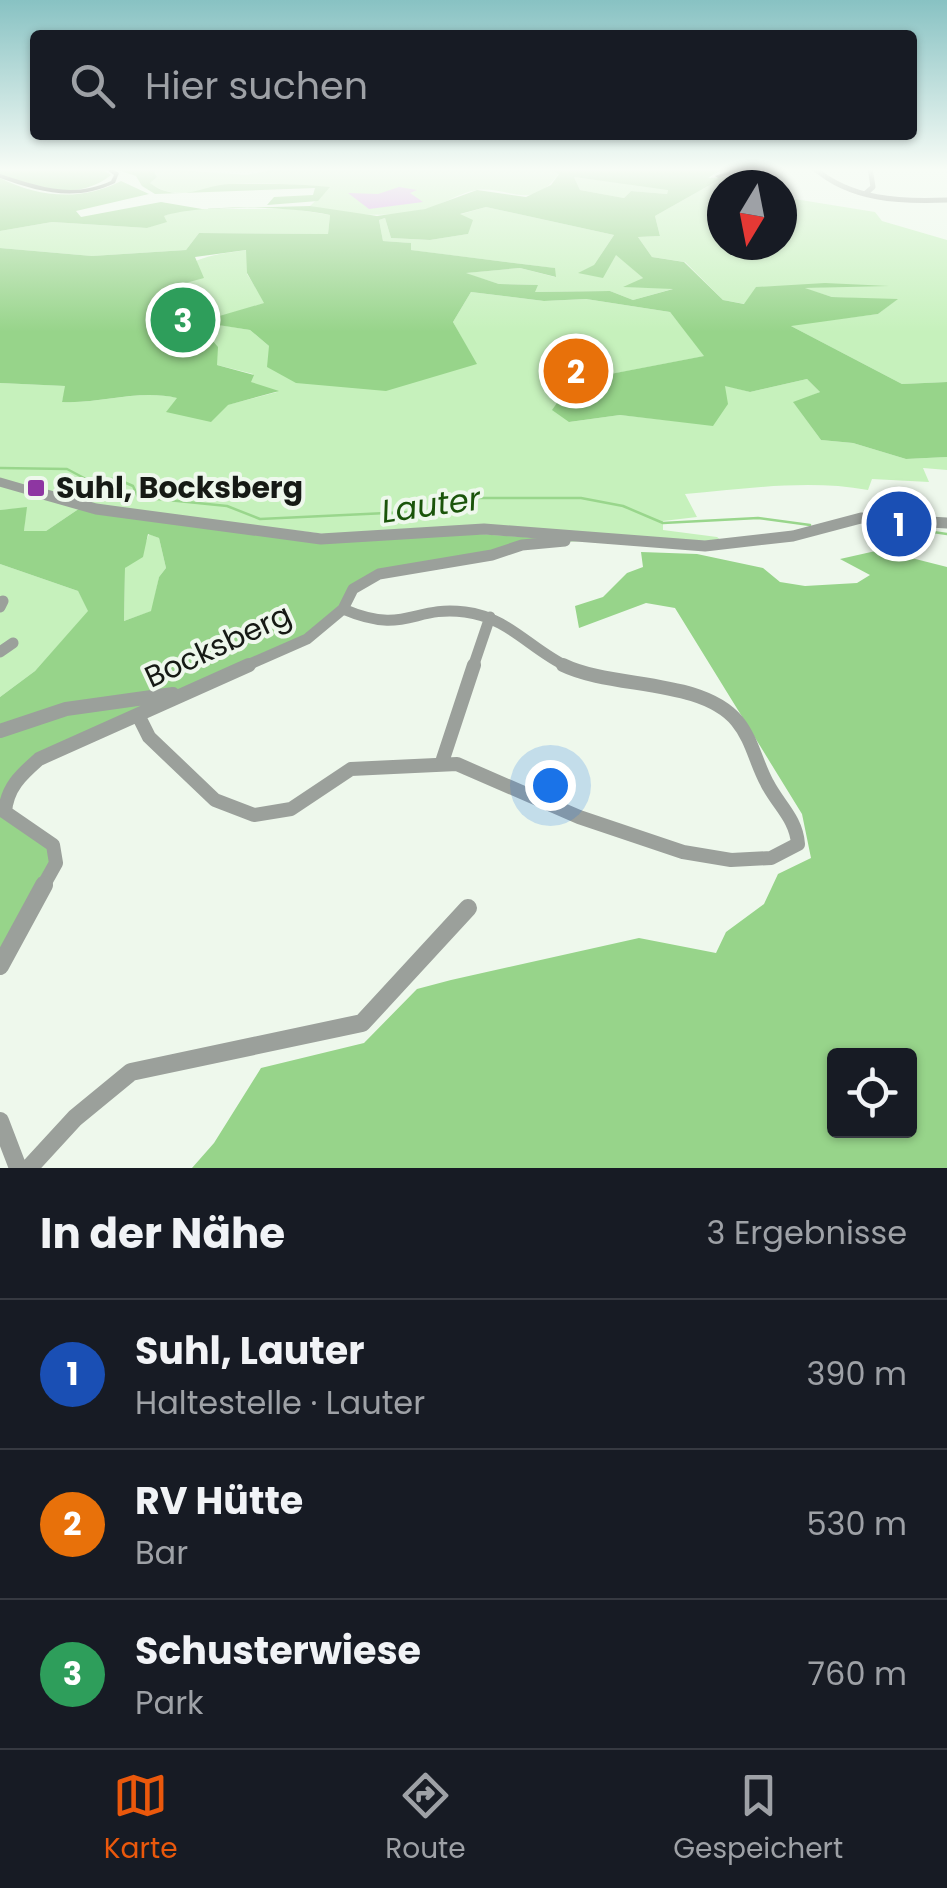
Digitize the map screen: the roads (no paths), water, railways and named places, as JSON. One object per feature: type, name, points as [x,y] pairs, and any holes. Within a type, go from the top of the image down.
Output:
[{"type":"street","points":[[0,482],[96,508],[322,539],[484,529],[705,546],[793,536],[861,518],[947,523]]},
{"type":"street","name":"Bocksberg","points":[[0,966],[56,863],[53,846],[5,812],[5,796],[39,759],[307,640],[343,609],[353,589],[379,574],[474,558],[522,545],[593,538]]},
{"type":"street","points":[[343,609],[382,623],[462,610],[490,617],[442,762]]},
{"type":"street","name":"Bocksberg","points":[[138,715],[149,737],[215,800],[254,814],[290,809],[351,769],[442,762],[457,764],[530,798],[640,839],[726,858],[773,861],[798,844],[798,831],[768,787],[742,729],[719,705],[575,671],[540,651],[515,625],[490,617]]},
{"type":"street","points":[[0,652],[13,643]]},
{"type":"street","points":[[0,731],[66,710],[182,693]]},
{"type":"street","points":[[29,1168],[74,1118],[131,1072],[362,1023],[375,1014],[468,908]]},
{"type":"street","points":[[0,1122],[18,1168]]},
{"type":"waterway","name":"Lauter","points":[[0,468],[67,469],[84,478],[117,479],[133,486],[138,497],[227,506],[260,519],[429,511],[452,498],[581,498],[623,506],[663,523],[758,518],[810,525]]},
{"type":"waterway","name":"Lauter","points":[[885,525],[947,534]]},
{"type":"place","name":"Schusterwiese","points":[[183,320]]},
{"type":"place","name":"RV Hütte","points":[[576,371]]},
{"type":"place","name":"Suhl, Bocksberg","points":[[36,488]]},
{"type":"place","name":"Suhl, Lauter","points":[[899,524]]}]
